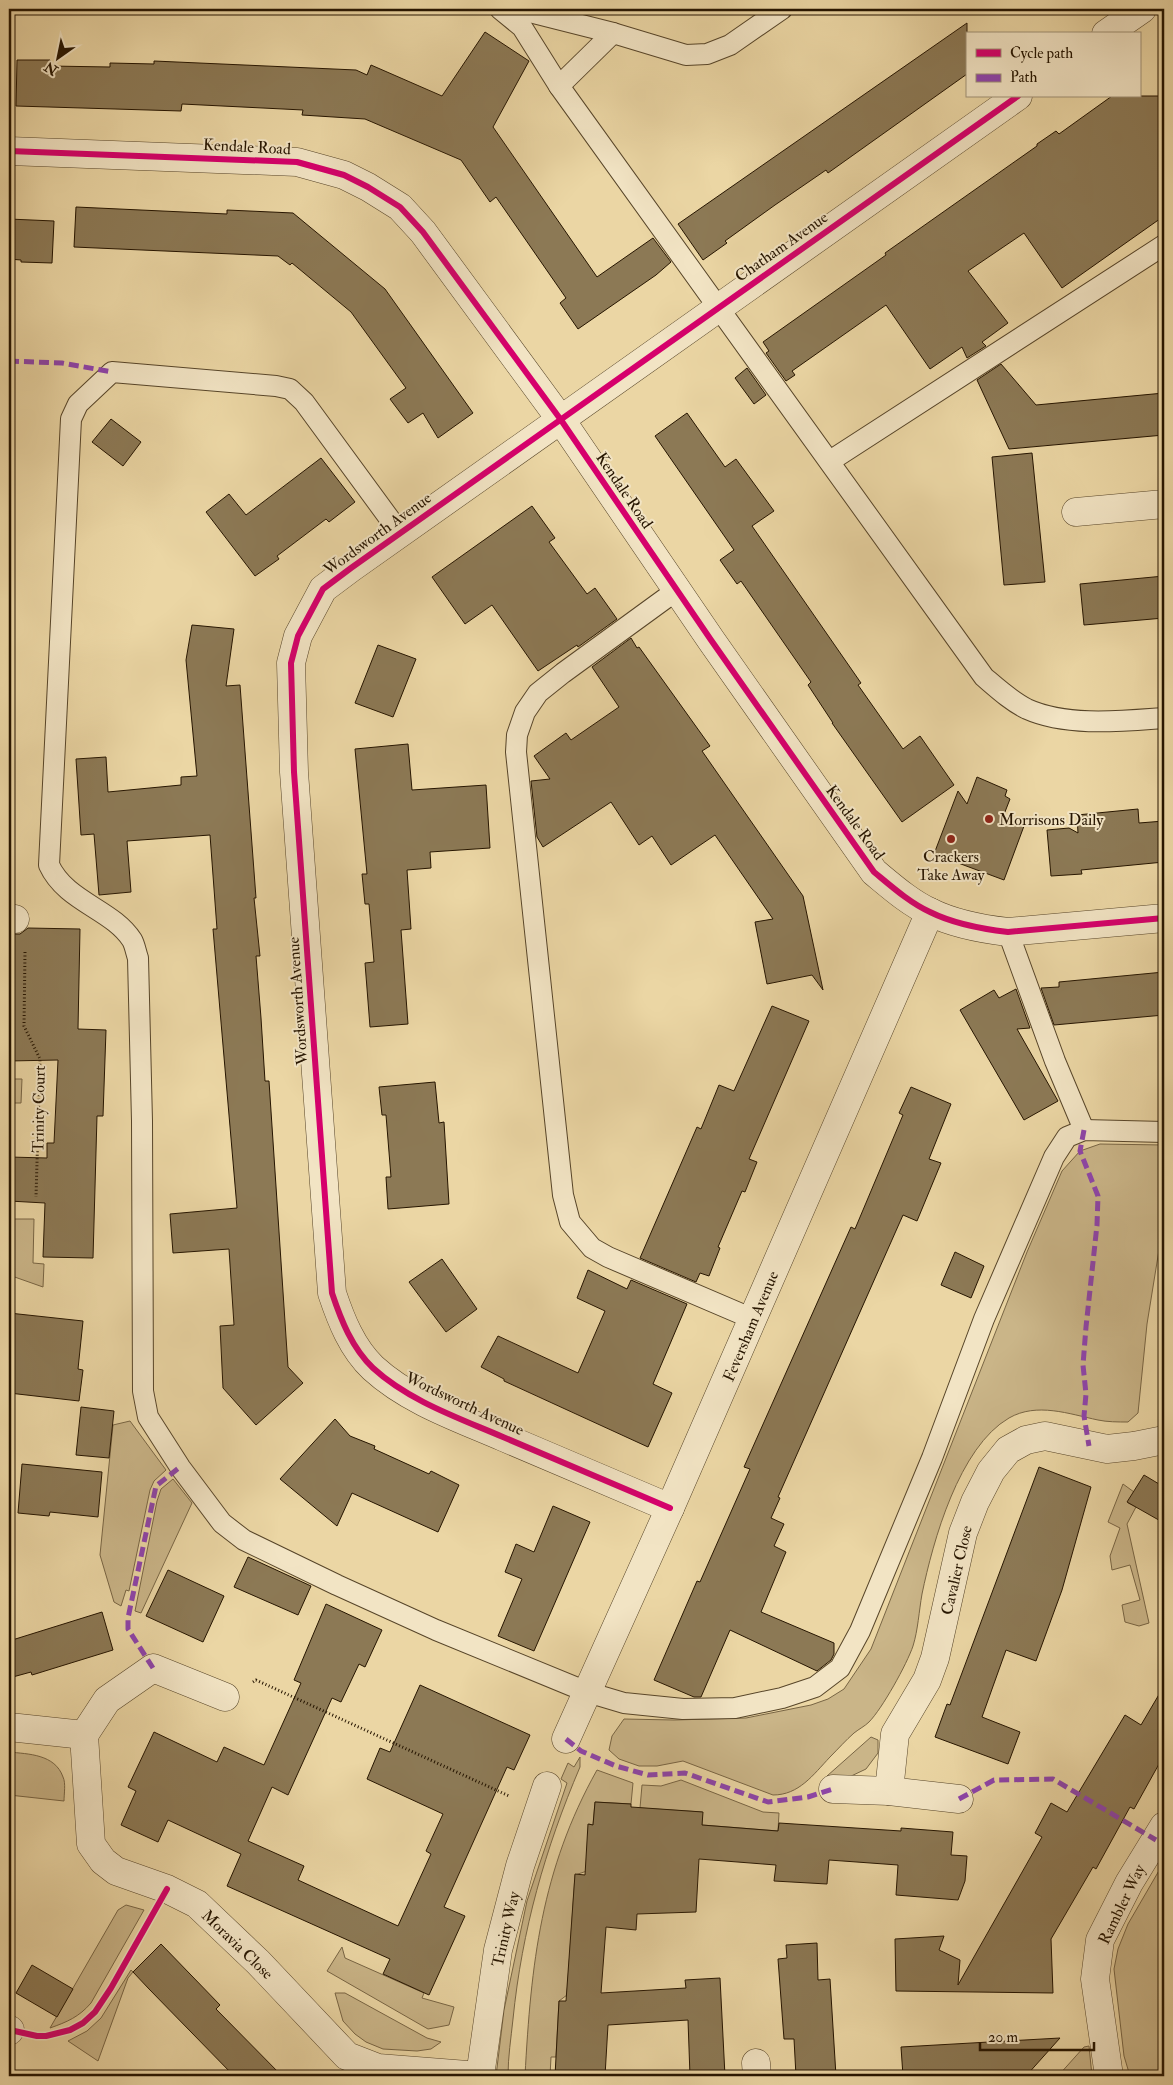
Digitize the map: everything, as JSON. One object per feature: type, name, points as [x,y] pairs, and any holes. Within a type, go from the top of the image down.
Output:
[{"type":"street","points":[[1109,32],[1142,9]]},
{"type":"street","name":"Chatham Avenue","points":[[561,420],[1015,98]]},
{"type":"street","name":"Kendale Road","points":[[9,151],[297,162],[344,175],[400,207],[423,232],[561,420],[874,872],[891,886],[930,912],[983,929],[1008,932],[1164,918]]},
{"type":"street","name":"Wordsworth Avenue","points":[[561,420],[324,589],[298,636],[291,663],[295,781],[332,1293],[343,1326],[357,1348],[372,1367],[391,1383],[442,1411],[670,1508]]},
{"type":"street","points":[[1076,512],[1164,504]]},
{"type":"street","name":"Feversham Avenue","points":[[566,1739],[670,1508],[930,912]]},
{"type":"street","name":"Cavalier Close","points":[[889,1791],[895,1734],[926,1680],[935,1658],[942,1633],[962,1533],[975,1502],[991,1472],[1008,1450],[1026,1440],[1045,1436],[1107,1449],[1164,1440]]},
{"type":"street","points":[[9,1726],[84,1735],[107,1700],[153,1668],[225,1697]]},
{"type":"street","name":"Moravia Close","points":[[84,1735],[91,1844],[103,1861],[116,1871],[167,1889],[197,1904],[258,1962],[347,2056],[378,2068],[480,2076]]},
{"type":"street","points":[[833,1789],[889,1791],[959,1799]]},
{"type":"street","name":"Trinity Way","points":[[480,2076],[498,1950],[520,1866],[543,1798]]},
{"type":"street","name":"Rambler Way","points":[[1110,2076],[1095,1979],[1100,1940],[1128,1883],[1164,1826]]},
{"type":"lane","points":[[500,9],[522,27],[559,86],[984,677],[1005,696],[1028,709],[1064,718],[1107,722],[1164,718]]},
{"type":"lane","points":[[518,9],[613,33],[686,55],[707,54],[730,45],[782,9]]},
{"type":"lane","points":[[559,86],[613,33]]},
{"type":"lane","points":[[830,461],[1164,245]]},
{"type":"lane","points":[[400,533],[304,402],[290,389],[276,386],[112,372],[78,404],[71,419],[49,865],[55,878],[118,925],[132,940],[138,958],[142,1121],[143,1391],[148,1416],[180,1467],[222,1523],[244,1540],[436,1630],[587,1692],[624,1703],[673,1708],[735,1708],[782,1698],[815,1687],[840,1668],[860,1631],[932,1458],[984,1318],[1054,1157],[1067,1138],[1084,1130],[1164,1132]]},
{"type":"lane","points":[[677,590],[563,672],[538,693],[525,712],[517,735],[516,752],[563,1195],[570,1222],[592,1248],[608,1257],[753,1319]]},
{"type":"lane","points":[[1008,932],[1054,1061],[1084,1130]]},
{"type":"path","points":[[225,1697],[256,1680],[543,1798]]},
{"type":"shaded area","points":[[9,1079],[22,1079],[21,1103],[9,1103]]},
{"type":"shaded area","points":[[1100,1144],[1164,1145],[1164,1219],[1147,1324],[1138,1413],[1128,1422],[1116,1422],[1101,1421],[1053,1411],[1031,1411],[1009,1418],[991,1432],[976,1450],[962,1472],[941,1523],[922,1594],[915,1640],[900,1675],[881,1707],[869,1722],[851,1736],[798,1788],[790,1792],[773,1795],[683,1761],[657,1766],[639,1766],[619,1759],[609,1750],[612,1736],[624,1719],[746,1718],[811,1705],[828,1699],[844,1689],[871,1649],[1027,1252],[1062,1171],[1080,1151]]},
{"type":"shaded area","points":[[9,1219],[34,1219],[33,1263],[44,1264],[43,1287],[9,1275]]},
{"type":"shaded area","points":[[130,1421],[166,1470],[154,1481],[150,1490],[129,1591],[126,1590],[121,1606],[114,1602],[100,1555],[113,1425]]},
{"type":"shaded area","points":[[173,1479],[192,1503],[141,1613],[135,1611],[157,1501],[161,1489]]},
{"type":"shaded area","points":[[1123,1484],[1134,1492],[1128,1503],[1136,1507],[1127,1524],[1149,1623],[1139,1626],[1125,1622],[1122,1605],[1140,1600],[1130,1565],[1112,1570],[1110,1556],[1120,1528],[1108,1522]]},
{"type":"shaded area","points":[[871,1737],[878,1740],[878,1753],[866,1769],[847,1778],[827,1776]]},
{"type":"shaded area","points":[[9,1752],[40,1757],[54,1764],[64,1779],[64,1801],[9,1795]]},
{"type":"shaded area","points":[[580,1757],[580,1767],[556,1828],[529,1922],[517,1986],[508,2076],[496,2076],[504,2010],[527,1901],[567,1783],[561,1779],[568,1763],[574,1767]]},
{"type":"shaded area","points":[[597,1770],[633,1783],[631,1804],[595,1802],[593,1825],[589,1824],[590,1870],[575,1875],[567,1995],[559,2001],[556,2057],[551,2057],[550,2076],[525,2076],[531,1995],[542,1919],[551,1881],[563,1844],[578,1807]]},
{"type":"shaded area","points":[[681,1780],[763,1812],[779,1813],[778,1831],[702,1825],[702,1812],[640,1808],[642,1785],[661,1786]]},
{"type":"shaded area","points":[[1164,1862],[1164,2076],[1130,2076],[1124,2056],[1114,1969],[1118,1949],[1128,1924]]},
{"type":"shaded area","points":[[126,1905],[144,1910],[91,2003],[82,2012],[62,2024],[50,2028],[118,1910]]},
{"type":"shaded area","points":[[342,1947],[345,1958],[424,1993],[422,1998],[454,2007],[449,2025],[428,2029],[327,1971]]},
{"type":"shaded area","points":[[131,1970],[133,1972],[128,1978],[98,2061],[68,2041],[87,2031],[101,2018]]},
{"type":"shaded area","points":[[335,1993],[345,1993],[427,2038],[441,2042],[431,2049],[417,2051],[383,2049],[366,2042],[355,2034],[343,2021]]},
{"type":"shaded area","points":[[1089,2046],[1092,2076],[1058,2076],[1084,2047]]},
{"type":"building","points":[[967,23],[966,75],[828,173],[826,170],[775,205],[725,241],[727,243],[703,260],[678,224]]},
{"type":"building","points":[[485,32],[529,61],[493,127],[597,277],[653,238],[671,262],[656,275],[578,329],[560,303],[566,298],[496,197],[490,202],[461,160],[365,119],[302,115],[303,110],[182,104],[181,111],[16,106],[17,60],[50,60],[50,66],[110,67],[110,63],[154,64],[154,61],[356,70],[367,75],[371,65],[442,96]]},
{"type":"building","points":[[1164,96],[1164,216],[1062,288],[1024,233],[968,271],[1008,323],[982,342],[986,346],[967,358],[962,347],[930,369],[886,305],[792,371],[795,375],[786,381],[766,353],[769,351],[763,342],[1037,146],[1037,144],[1056,131],[1059,134],[1109,98]]},
{"type":"building","points":[[76,207],[227,214],[227,210],[293,213],[385,289],[473,413],[438,438],[423,413],[408,423],[390,399],[406,388],[351,312],[292,263],[290,265],[278,256],[74,247]]},
{"type":"building","points":[[9,219],[54,221],[52,263],[21,262],[21,260],[9,259]]},
{"type":"building","points":[[1001,364],[1036,405],[1164,393],[1164,435],[1009,449],[977,380]]},
{"type":"building","points":[[747,368],[766,395],[754,404],[735,378]]},
{"type":"building","points":[[687,413],[725,467],[736,459],[774,511],[752,526],[861,683],[858,685],[903,749],[920,736],[954,785],[902,822],[832,723],[808,685],[811,682],[741,581],[737,584],[720,560],[734,550],[655,436]]},
{"type":"building","points":[[111,419],[141,442],[123,466],[92,442]]},
{"type":"building","points":[[1032,453],[1045,582],[1004,585],[992,457]]},
{"type":"building","points":[[321,458],[355,502],[329,522],[326,519],[277,556],[279,559],[255,576],[206,512],[229,494],[246,515]]},
{"type":"building","points":[[532,506],[555,538],[549,542],[587,594],[595,588],[617,619],[578,647],[577,645],[538,671],[492,605],[465,624],[432,577]]},
{"type":"building","points":[[1164,576],[1164,618],[1084,625],[1080,584]]},
{"type":"building","points":[[192,625],[234,629],[226,686],[240,685],[256,898],[254,898],[260,956],[256,956],[265,1081],[269,1081],[288,1367],[303,1383],[256,1425],[223,1388],[220,1326],[234,1325],[229,1249],[173,1253],[170,1214],[237,1208],[213,929],[217,929],[210,835],[127,841],[131,892],[99,895],[94,834],[81,835],[76,759],[106,757],[108,792],[181,785],[181,777],[197,776],[186,660]]},
{"type":"building","points":[[631,638],[710,746],[702,751],[803,896],[823,990],[812,975],[767,984],[755,922],[773,919],[715,835],[671,865],[652,836],[639,845],[611,802],[543,847],[537,837],[531,781],[550,779],[534,756],[566,733],[571,740],[619,707],[592,667]]},
{"type":"building","points":[[378,645],[416,659],[393,717],[355,703]]},
{"type":"building","points":[[408,744],[412,790],[486,785],[490,848],[430,852],[431,868],[407,870],[411,929],[401,930],[408,1024],[370,1027],[365,963],[374,962],[369,904],[365,904],[362,874],[367,874],[355,749]]},
{"type":"building","name":"Morrisons Daily","points":[[977,777],[1007,790],[1005,796],[1010,799],[1003,817],[1024,826],[1004,880],[934,854],[958,791],[967,804]]},
{"type":"building","points":[[1138,809],[1139,823],[1164,821],[1164,862],[1081,870],[1082,874],[1051,876],[1047,830],[1069,828],[1078,833],[1077,815]]},
{"type":"building","points":[[28,928],[80,929],[78,1029],[106,1030],[103,1116],[97,1116],[93,1258],[43,1257],[45,1203],[9,1201],[9,1157],[47,1158],[47,1143],[54,1143],[58,1060],[9,1061],[9,934],[20,934]]},
{"type":"building","points":[[1164,972],[1164,1015],[1054,1025],[1041,988],[1059,987],[1059,982]]},
{"type":"building","points":[[1016,989],[1030,1028],[1017,1029],[1058,1101],[1024,1120],[960,1010],[994,990],[999,998]]},
{"type":"building","points":[[772,1006],[809,1021],[749,1159],[757,1162],[745,1192],[742,1191],[718,1247],[720,1248],[709,1276],[700,1273],[696,1282],[640,1258],[697,1127],[701,1129],[719,1085],[734,1091]]},
{"type":"building","points":[[435,1082],[439,1123],[444,1122],[449,1204],[388,1209],[386,1177],[391,1177],[386,1115],[382,1115],[379,1087]]},
{"type":"building","points":[[911,1087],[951,1104],[929,1159],[941,1163],[917,1221],[903,1215],[778,1497],[780,1498],[771,1518],[784,1524],[774,1546],[786,1552],[761,1612],[834,1643],[834,1654],[831,1660],[817,1671],[730,1630],[701,1697],[694,1697],[654,1680],[697,1581],[700,1582],[750,1469],[744,1467],[756,1440],[851,1227],[855,1229],[903,1115],[899,1113]]},
{"type":"building","points":[[955,1252],[984,1266],[971,1298],[941,1285]]},
{"type":"building","points":[[442,1259],[477,1309],[446,1332],[409,1282]]},
{"type":"building","points":[[588,1270],[627,1289],[631,1280],[687,1304],[653,1384],[672,1393],[648,1447],[504,1381],[504,1379],[481,1367],[498,1336],[578,1373],[605,1311],[577,1298]]},
{"type":"building","points":[[9,1313],[83,1321],[78,1369],[83,1370],[79,1401],[9,1393]]},
{"type":"building","points":[[81,1407],[114,1411],[109,1458],[76,1455]]},
{"type":"building","points":[[335,1419],[350,1436],[375,1446],[374,1449],[429,1474],[431,1471],[459,1485],[438,1532],[352,1493],[337,1526],[280,1479]]},
{"type":"building","points":[[22,1464],[102,1472],[98,1517],[50,1512],[49,1516],[18,1513]]},
{"type":"building","points":[[1039,1467],[1091,1487],[1062,1590],[1036,1661],[1006,1650],[982,1717],[1020,1732],[1008,1764],[935,1737],[947,1704],[950,1705]]},
{"type":"building","points":[[1144,1475],[1164,1487],[1164,1523],[1127,1502]]},
{"type":"building","points":[[553,1506],[590,1522],[534,1651],[498,1636],[522,1579],[505,1572],[516,1544],[534,1552]]},
{"type":"building","points":[[248,1557],[311,1586],[298,1615],[234,1587]]},
{"type":"building","points":[[168,1570],[224,1596],[203,1642],[146,1616]]},
{"type":"building","points":[[326,1604],[382,1630],[365,1667],[359,1664],[341,1702],[332,1698],[288,1795],[272,1787],[248,1841],[304,1866],[298,1880],[398,1926],[431,1854],[426,1851],[443,1814],[367,1779],[380,1748],[390,1752],[420,1685],[530,1735],[514,1770],[507,1767],[444,1907],[465,1916],[429,1995],[383,1974],[390,1959],[227,1886],[241,1854],[168,1820],[158,1842],[121,1825],[136,1791],[128,1787],[154,1732],[217,1762],[224,1747],[264,1765],[301,1683],[294,1680]]},
{"type":"building","points":[[102,1612],[113,1650],[32,1675],[31,1672],[9,1678],[9,1641]]},
{"type":"building","points":[[1164,1686],[1164,1755],[1134,1809],[1130,1807],[1096,1869],[1093,1867],[1051,1939],[1053,1993],[896,1991],[895,1939],[944,1936],[939,1950],[960,1960],[958,1985],[1042,1837],[1035,1833],[1051,1803],[1067,1812],[1125,1715],[1141,1725]]},
{"type":"building","points":[[595,1802],[631,1804],[631,1807],[703,1812],[702,1825],[778,1831],[779,1823],[901,1831],[901,1828],[953,1832],[951,1855],[967,1856],[965,1881],[958,1900],[896,1895],[898,1865],[829,1860],[827,1884],[774,1881],[776,1865],[699,1859],[696,1912],[637,1914],[636,1930],[606,1927],[601,1993],[686,1988],[685,1980],[720,1978],[725,2076],[690,2076],[688,2020],[608,2025],[605,2076],[555,2076],[559,2001],[566,2001],[575,1874],[585,1875],[588,1824],[593,1825]]},
{"type":"building","points":[[817,1943],[818,1980],[830,1979],[836,2076],[796,2076],[794,2039],[784,2039],[778,1959],[787,1958],[786,1945]]},
{"type":"building","points":[[161,1944],[220,2005],[216,2009],[282,2076],[234,2076],[133,1972]]},
{"type":"building","points":[[32,1965],[73,1989],[57,2017],[16,1993]]},
{"type":"building","points":[[1060,2038],[1026,2076],[903,2076],[901,2047]]},
{"type":"marked path","points":[[9,361],[62,363],[112,372]]},
{"type":"marked path","points":[[1084,1130],[1080,1151],[1098,1196],[1097,1225],[1083,1365],[1086,1394],[1084,1416],[1089,1446]]},
{"type":"marked path","points":[[153,1668],[128,1629],[128,1618],[156,1486],[180,1467]]},
{"type":"marked path","points":[[566,1739],[581,1751],[616,1766],[648,1775],[685,1773],[768,1802],[808,1797],[833,1789]]},
{"type":"marked path","points":[[959,1799],[994,1780],[1053,1779],[1156,1840]]},
{"type":"cycle path","points":[[670,1508],[452,1416],[402,1390],[373,1368],[359,1352],[343,1323],[332,1293],[294,772],[291,663],[298,636],[323,589],[1015,98]]},
{"type":"cycle path","points":[[9,151],[297,162],[344,175],[400,207],[423,232],[561,420],[711,640],[874,872],[915,904],[949,920],[988,929],[1008,932],[1164,918]]},
{"type":"cycle path","points":[[10,2030],[46,2036],[70,2030],[83,2023],[95,2012],[111,1988],[167,1889]]},
{"type":"place","name":"Morrisons Daily","points":[[989,819]]},
{"type":"place","name":"Crackers Take Away","points":[[951,839]]}]
